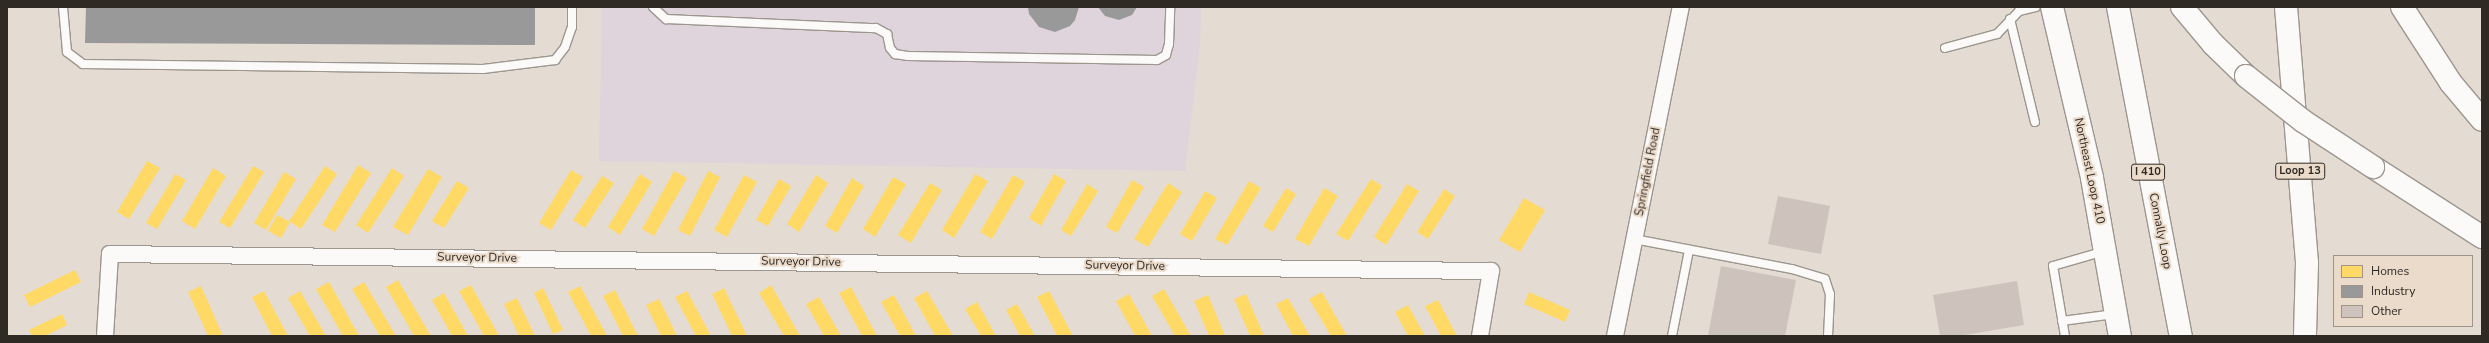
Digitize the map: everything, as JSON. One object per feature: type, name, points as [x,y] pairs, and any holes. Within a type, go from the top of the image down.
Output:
[{"type":"main road","name":"Northeast Loop 410","points":[[2052,7],[2092,178],[2120,336]]},
{"type":"main road","name":"Connally Loop","points":[[2118,7],[2181,336]]},
{"type":"main road","points":[[2182,7],[2213,44],[2246,76],[2303,122],[2482,238]]},
{"type":"main road","name":"Loop 13","points":[[2286,7],[2307,263],[2305,336]]},
{"type":"main road","points":[[2402,7],[2451,83],[2482,120]]},
{"type":"street","name":"Springfield Road","points":[[1615,336],[1681,7]]},
{"type":"street","name":"Surveyor Drive","points":[[105,336],[110,254],[1491,271],[1480,336]]},
{"type":"lane","points":[[63,7],[67,52],[83,64],[483,69],[555,60],[568,40],[572,27],[572,7]]},
{"type":"lane","points":[[653,7],[666,19],[876,28],[886,34],[890,48],[895,54],[908,56],[1156,60],[1166,55],[1169,44],[1170,7]]},
{"type":"lane","points":[[1946,48],[1996,34],[2019,11],[2036,7]]},
{"type":"lane","points":[[2010,20],[2035,122]]},
{"type":"lane","points":[[1634,239],[1792,269],[1825,279],[1830,294],[1828,336]]},
{"type":"lane","points":[[1672,336],[1689,250]]},
{"type":"lane","points":[[2065,336],[2053,266],[2105,251]]},
{"type":"lane","points":[[2062,321],[2116,314]]},
{"type":"shaded area","points":[[602,7],[1201,7],[1200,43],[1185,171],[599,161]]},
{"type":"building: Homes","points":[[147,161],[160,168],[129,219],[117,212]]},
{"type":"building: Homes","points":[[358,165],[371,173],[335,232],[322,225]]},
{"type":"building: Homes","points":[[253,166],[264,172],[230,228],[219,222]]},
{"type":"building: Homes","points":[[325,166],[337,174],[301,229],[289,221]]},
{"type":"building: Homes","points":[[213,168],[226,176],[195,229],[182,221]]},
{"type":"building: Homes","points":[[392,168],[404,176],[368,233],[356,225]]},
{"type":"building: Homes","points":[[428,169],[442,177],[408,235],[393,227]]},
{"type":"building: Homes","points":[[571,170],[583,177],[551,230],[539,223]]},
{"type":"building: Homes","points":[[674,171],[687,178],[654,236],[642,229]]},
{"type":"building: Homes","points":[[708,171],[720,177],[690,236],[678,230]]},
{"type":"building: Homes","points":[[284,172],[296,179],[266,230],[254,223]]},
{"type":"building: Homes","points":[[175,174],[186,180],[157,229],[146,223]]},
{"type":"building: Homes","points":[[640,174],[652,182],[620,235],[608,227]]},
{"type":"building: Homes","points":[[975,174],[988,181],[954,238],[942,230]]},
{"type":"building: Homes","points":[[1054,174],[1066,181],[1041,226],[1029,218]]},
{"type":"building: Homes","points":[[744,175],[757,182],[727,237],[714,230]]},
{"type":"building: Homes","points":[[816,175],[828,183],[799,232],[787,224]]},
{"type":"building: Homes","points":[[1013,175],[1025,182],[992,239],[980,232]]},
{"type":"building: Homes","points":[[602,176],[614,183],[585,228],[573,220]]},
{"type":"building: Homes","points":[[893,177],[906,184],[875,237],[863,229]]},
{"type":"building: Homes","points":[[852,178],[864,186],[837,233],[825,226]]},
{"type":"building: Homes","points":[[779,179],[791,186],[768,226],[756,220]]},
{"type":"building: Homes","points":[[1371,179],[1382,186],[1348,241],[1336,234]]},
{"type":"building: Homes","points":[[1132,180],[1144,187],[1117,233],[1106,227]]},
{"type":"building: Homes","points":[[457,181],[469,188],[444,228],[432,221]]},
{"type":"building: Homes","points":[[1249,181],[1261,188],[1227,245],[1215,239]]},
{"type":"building: Homes","points":[[930,183],[942,190],[911,243],[898,235]]},
{"type":"building: Homes","points":[[1168,183],[1182,192],[1148,247],[1134,239]]},
{"type":"building: Homes","points":[[1087,184],[1098,191],[1071,236],[1061,230]]},
{"type":"building: Homes","points":[[1407,184],[1419,191],[1386,245],[1374,237]]},
{"type":"building: Homes","points":[[1286,188],[1296,194],[1273,232],[1263,226]]},
{"type":"building: Homes","points":[[1324,188],[1338,196],[1309,246],[1295,239]]},
{"type":"building: Homes","points":[[1444,189],[1455,196],[1428,239],[1417,232]]},
{"type":"building: Homes","points":[[1205,191],[1217,198],[1192,241],[1180,234]]},
{"type":"building: Homes","points":[[1524,198],[1545,210],[1520,252],[1499,240]]},
{"type":"building: Homes","points":[[277,215],[290,222],[281,238],[268,231]]},
{"type":"building: Homes","points":[[75,270],[81,282],[30,307],[24,295]]},
{"type":"building: Homes","points":[[398,280],[431,336],[414,336],[386,287]]},
{"type":"building: Homes","points":[[329,282],[359,336],[343,336],[316,289]]},
{"type":"building: Homes","points":[[364,282],[396,336],[380,336],[352,289]]},
{"type":"building: Homes","points":[[471,285],[499,336],[484,336],[459,291]]},
{"type":"building: Homes","points":[[771,285],[800,336],[784,336],[759,293]]},
{"type":"building: Homes","points":[[201,286],[223,336],[208,336],[188,292]]},
{"type":"building: Homes","points":[[580,286],[607,336],[591,336],[568,292]]},
{"type":"building: Homes","points":[[851,287],[877,336],[862,336],[839,293]]},
{"type":"building: Homes","points":[[543,288],[563,330],[553,334],[534,293]]},
{"type":"building: Homes","points":[[724,288],[747,336],[732,336],[712,294]]},
{"type":"building: Homes","points":[[1164,289],[1191,336],[1175,336],[1152,296]]},
{"type":"building: Homes","points":[[615,290],[638,336],[623,336],[603,296]]},
{"type":"building: Homes","points":[[264,291],[288,336],[272,336],[252,297]]},
{"type":"building: Homes","points":[[300,291],[326,336],[310,336],[288,298]]},
{"type":"building: Homes","points":[[687,291],[710,334],[706,336],[696,336],[675,297]]},
{"type":"building: Homes","points":[[927,291],[953,336],[935,336],[914,298]]},
{"type":"building: Homes","points":[[1049,291],[1073,336],[1057,336],[1037,297]]},
{"type":"building: Homes","points":[[1322,292],[1347,336],[1331,336],[1309,299]]},
{"type":"building: Homes","points":[[1529,292],[1570,310],[1565,322],[1524,304]]},
{"type":"building: Homes","points":[[444,293],[468,336],[452,336],[432,300]]},
{"type":"building: Homes","points":[[1129,294],[1152,336],[1135,336],[1116,301]]},
{"type":"building: Homes","points":[[1246,294],[1264,336],[1250,336],[1234,299]]},
{"type":"building: Homes","points":[[894,295],[916,336],[900,336],[881,302]]},
{"type":"building: Homes","points":[[1208,295],[1225,336],[1209,336],[1194,301]]},
{"type":"building: Homes","points":[[819,297],[841,336],[824,336],[806,304]]},
{"type":"building: Homes","points":[[517,298],[535,336],[519,336],[504,304]]},
{"type":"building: Homes","points":[[1288,298],[1310,336],[1293,336],[1276,304]]},
{"type":"building: Homes","points":[[659,299],[677,336],[661,336],[646,305]]},
{"type":"building: Homes","points":[[1438,300],[1457,336],[1441,336],[1425,306]]},
{"type":"building: Homes","points":[[977,302],[996,336],[981,336],[965,309]]},
{"type":"building: Homes","points":[[1017,304],[1035,336],[1020,336],[1006,310]]},
{"type":"building: Homes","points":[[1408,305],[1425,336],[1408,336],[1395,312]]},
{"type":"building: Homes","points":[[62,314],[67,325],[45,336],[32,336],[29,330]]},
{"type":"building: Industry","points":[[86,7],[535,7],[535,45],[85,43]]},
{"type":"building: Industry","points":[[1028,7],[1079,7],[1075,20],[1070,26],[1055,32],[1039,27],[1029,14]]},
{"type":"building: Industry","points":[[1098,7],[1137,7],[1132,15],[1119,20],[1105,16]]},
{"type":"building: Other","points":[[1778,196],[1830,206],[1821,254],[1768,244]]},
{"type":"building: Other","points":[[1721,266],[1796,280],[1785,336],[1708,336]]},
{"type":"building: Other","points":[[2017,281],[2024,325],[1959,336],[1940,336],[1933,295]]}]
